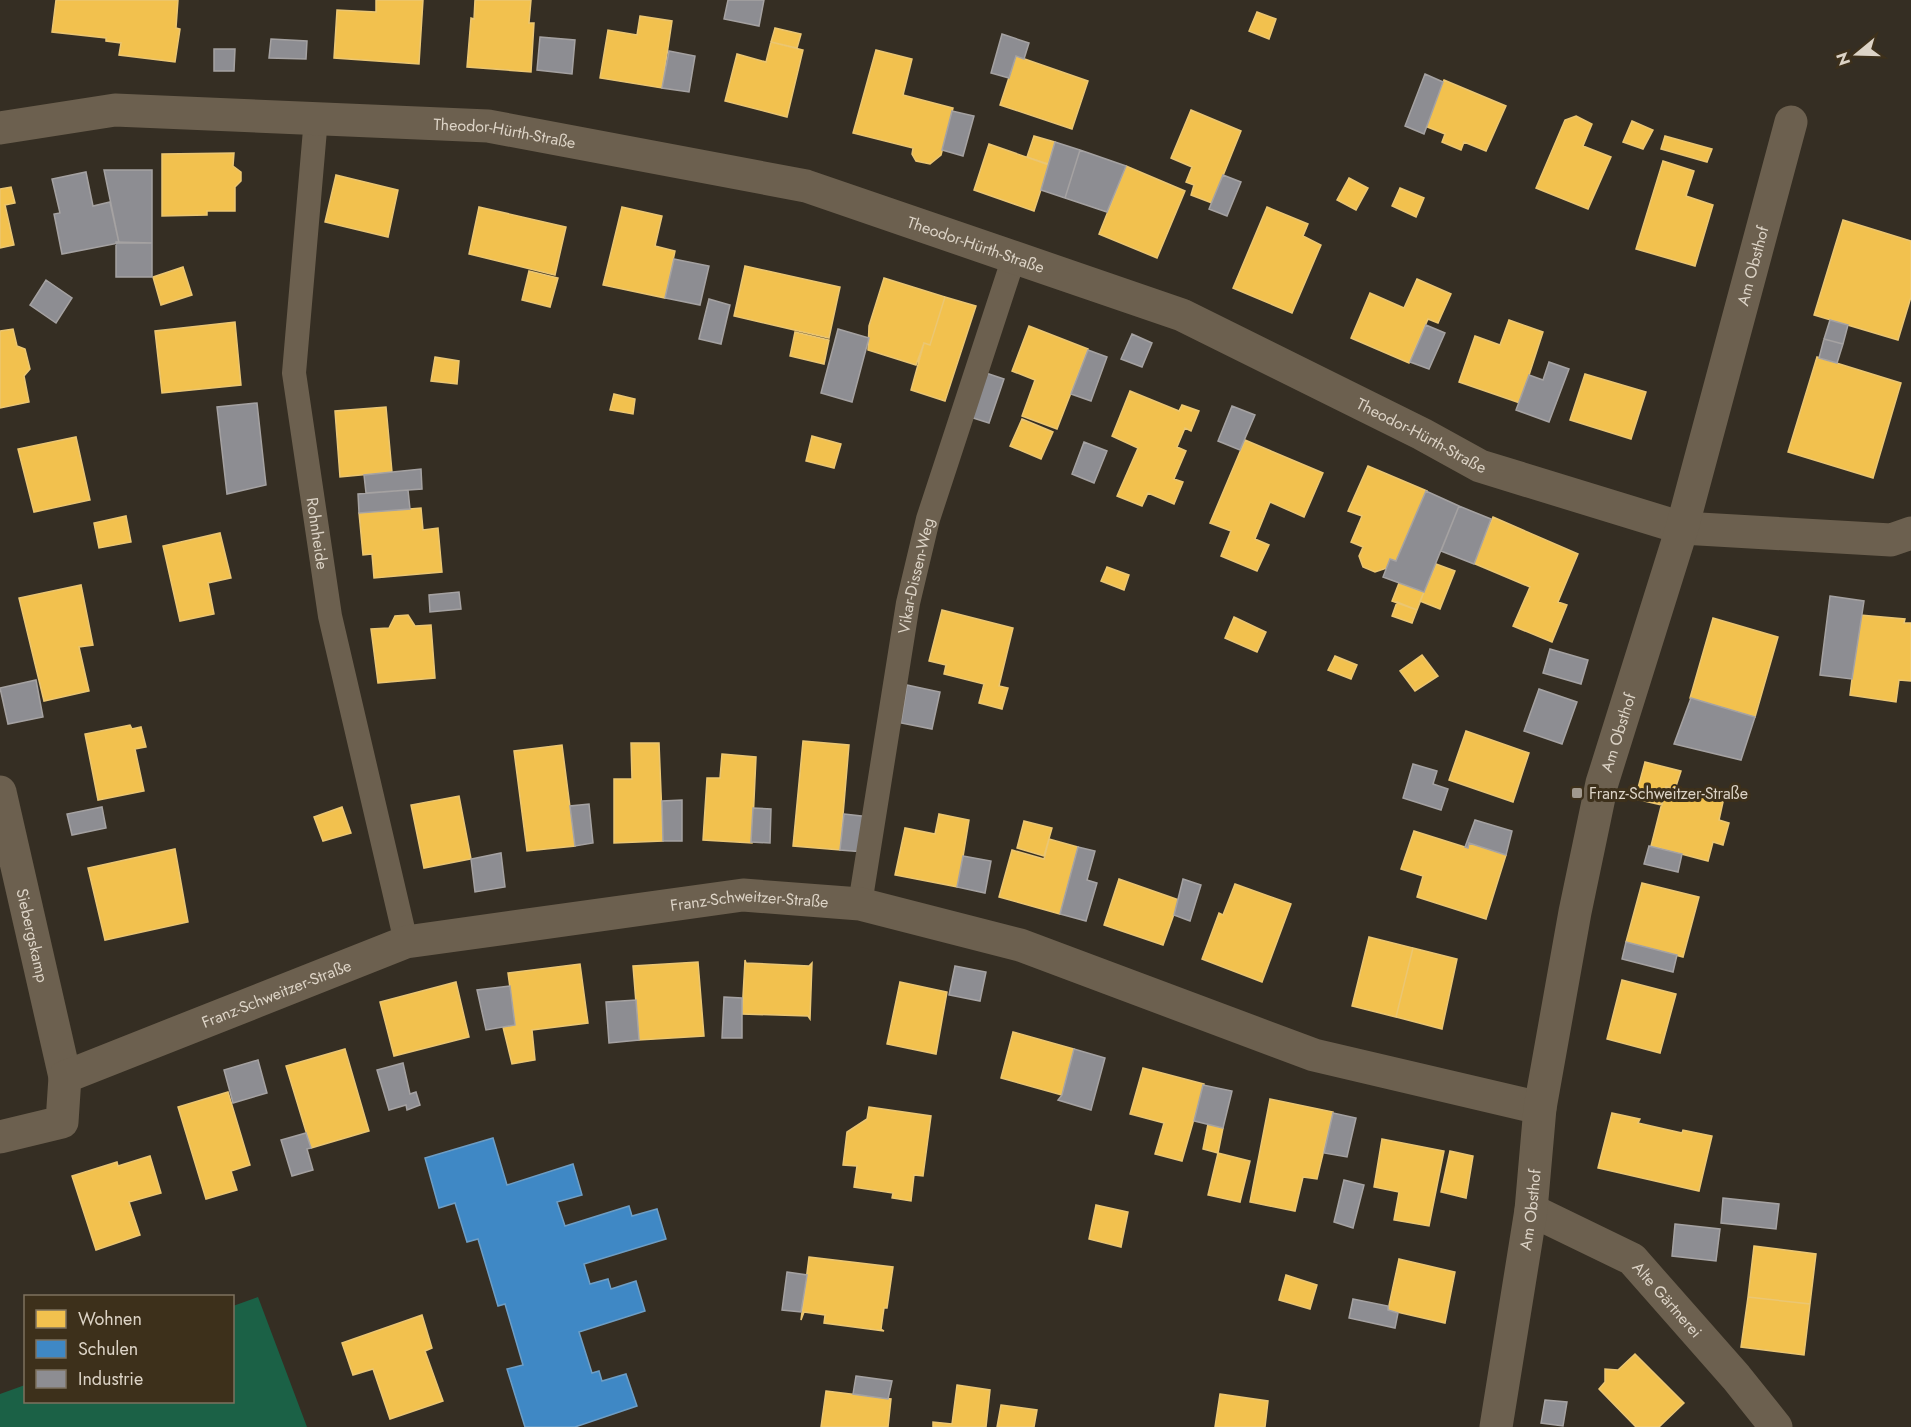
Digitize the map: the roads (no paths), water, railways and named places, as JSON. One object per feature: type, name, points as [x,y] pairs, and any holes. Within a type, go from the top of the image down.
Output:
[{"type":"street","name":"Theodor-Hürth-Straße","points":[[0,128],[115,110],[488,126],[806,186],[1182,315],[1422,434],[1480,466],[1682,528],[1891,540],[1911,533]]},
{"type":"street","name":"Am Obsthof","points":[[1497,1427],[1531,1210],[1540,1108],[1575,912],[1602,783],[1682,528],[1791,122]]},
{"type":"street","name":"Siebergskamp","points":[[0,792],[65,1077]]},
{"type":"street","name":"Franz-Schweitzer-Straße","points":[[65,1077],[406,942],[743,895],[860,904],[1020,945],[1314,1055],[1540,1108]]},
{"type":"street","points":[[0,1137],[62,1122],[65,1077]]},
{"type":"street","name":"Alte Gärtnerei","points":[[1531,1210],[1632,1259],[1736,1377],[1776,1427]]},
{"type":"lane","name":"Rohnheide","points":[[316,118],[294,373],[330,616],[406,942]]},
{"type":"lane","name":"Vikar-Dissen-Weg","points":[[860,904],[908,603],[928,519],[1014,257]]},
{"type":"place","name":"Franz-Schweitzer-Straße","points":[[1577,793]]}]
